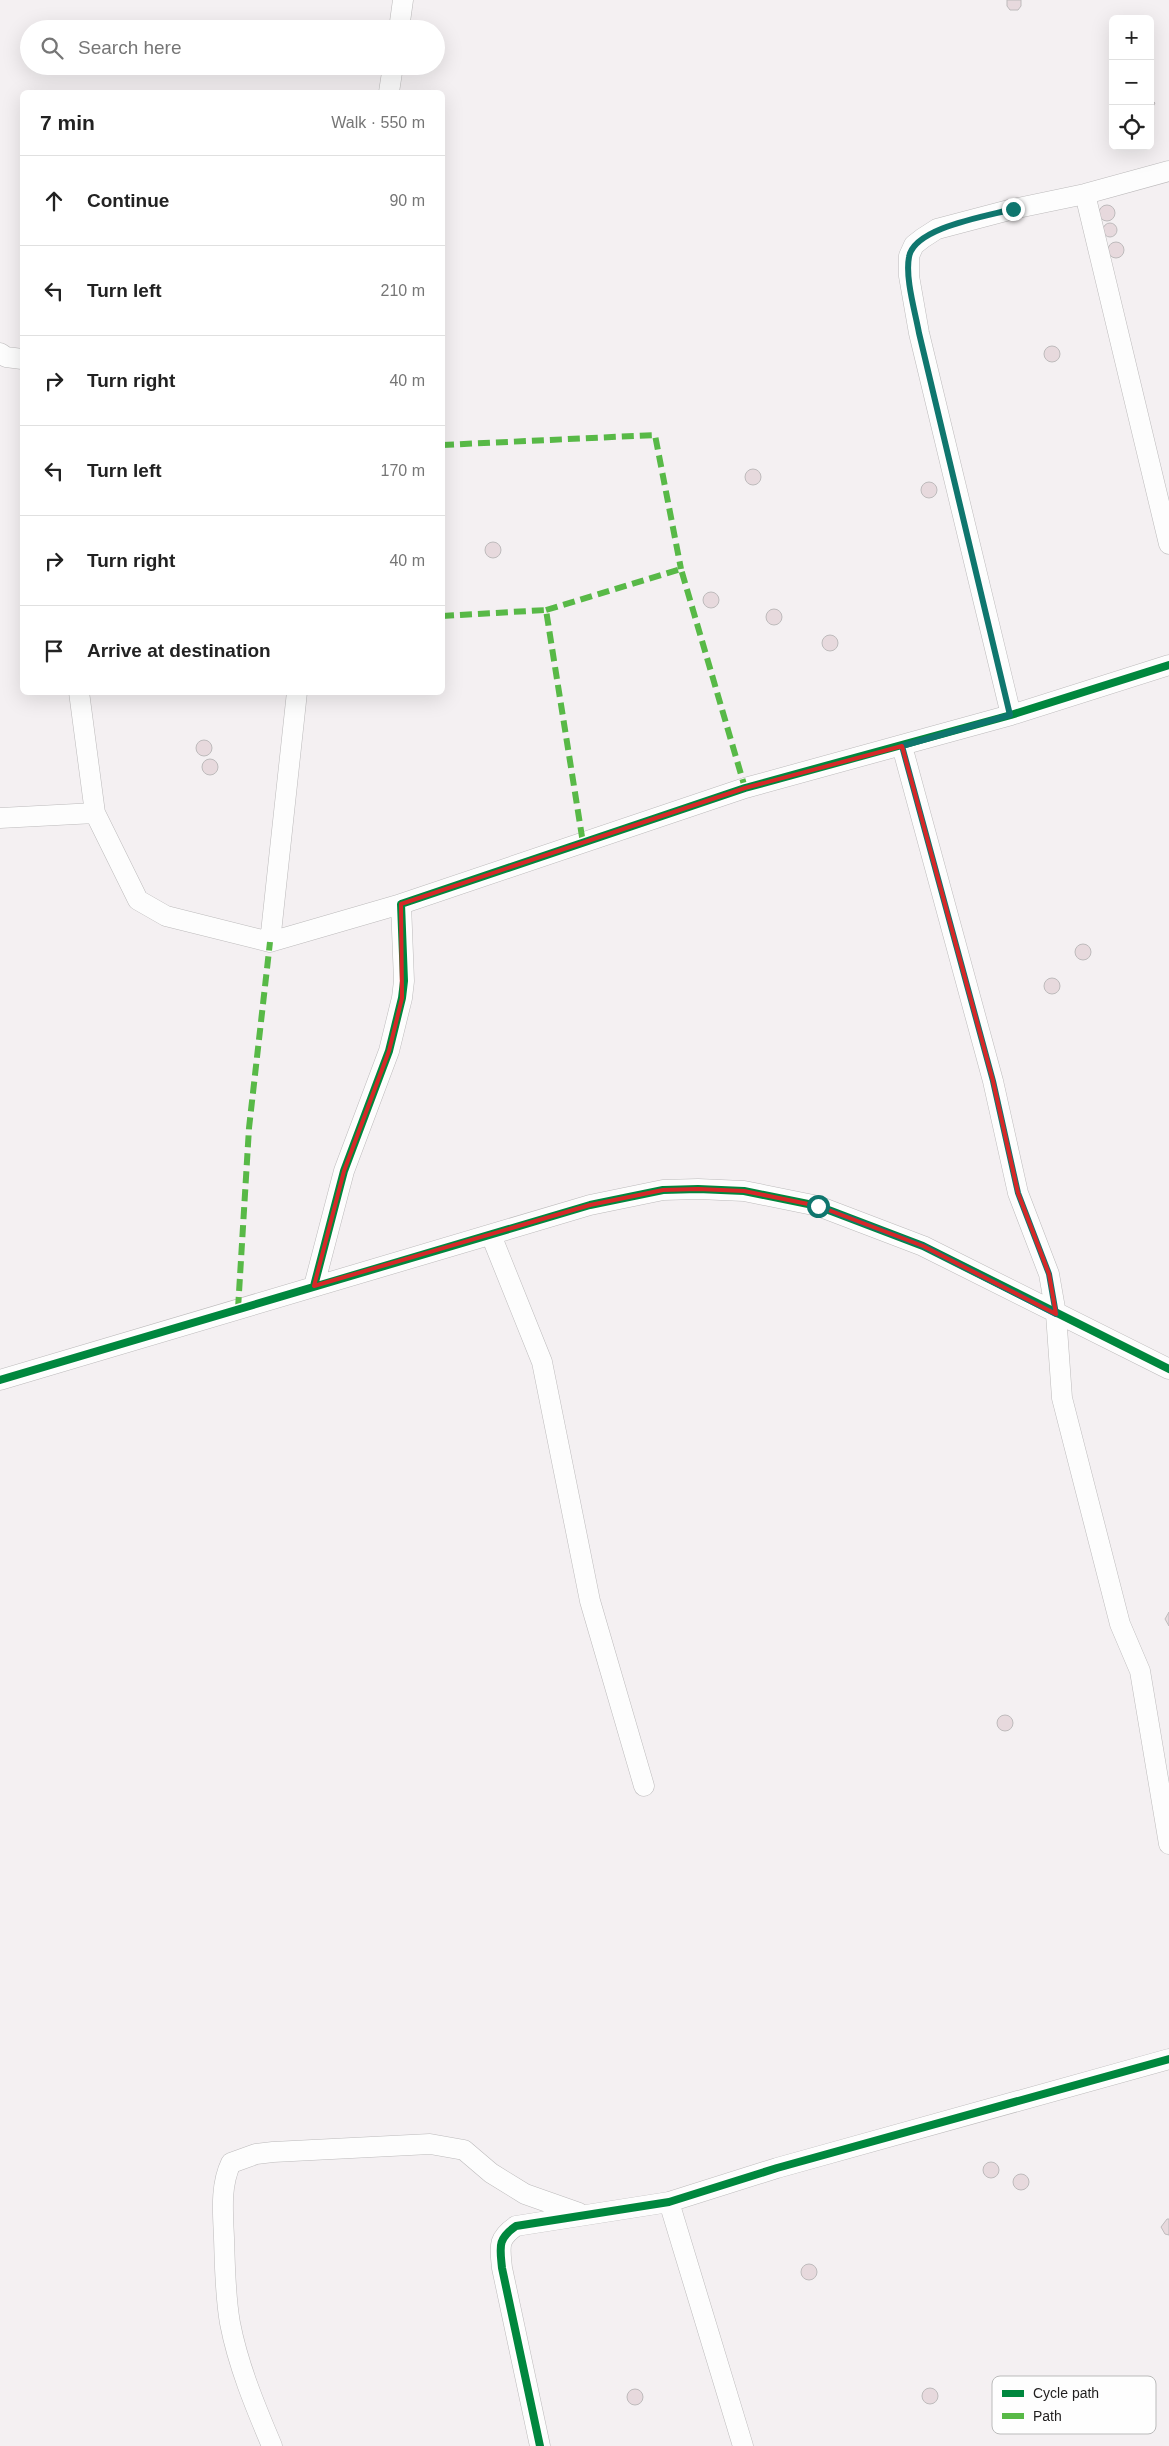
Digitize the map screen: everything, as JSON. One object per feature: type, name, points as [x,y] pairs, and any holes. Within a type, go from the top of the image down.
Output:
[{"type":"street","points":[[400,20],[403,0]]},
{"type":"street","points":[[390,90],[392,75]]},
{"type":"street","points":[[1010,715],[919,333],[909,276],[909,256],[914,245],[937,229],[1169,172]]},
{"type":"street","points":[[1084,194],[1169,544]]},
{"type":"street","points":[[0,353],[6,357],[20,359]]},
{"type":"street","points":[[79,695],[95,812],[138,900],[166,916],[270,942],[401,904],[745,788],[1010,715],[1169,665]]},
{"type":"street","points":[[270,942],[297,695]]},
{"type":"street","points":[[902,746],[988,1062],[1018,1193],[1047,1267],[1056,1314],[1062,1398],[1120,1624],[1140,1672],[1169,1844]]},
{"type":"street","points":[[0,818],[95,812]]},
{"type":"street","points":[[314,1286],[344,1171],[389,1051],[402,998],[404,973],[401,904]]},
{"type":"street","points":[[0,1380],[590,1205],[664,1190],[744,1191],[818,1206],[881,1228],[923,1246],[1169,1370]]},
{"type":"street","points":[[491,1235],[542,1362],[590,1601],[644,1786]]},
{"type":"street","points":[[540,2446],[502,2268],[500,2245],[505,2234],[516,2226],[669,2202],[777,2168],[1169,2059]]},
{"type":"street","points":[[272,2446],[255,2407],[238,2355],[230,2322],[223,2214],[224,2180],[231,2163],[256,2154],[273,2152],[430,2144],[451,2147],[464,2150],[491,2173],[525,2194],[583,2214]]},
{"type":"street","points":[[669,2202],[743,2446]]},
{"type":"highlighted area","points":[[902,746],[993,1081],[1018,1193],[1049,1274],[1056,1314],[923,1246],[818,1206],[744,1191],[698,1189],[663,1190],[590,1205],[314,1286],[344,1171],[389,1051],[402,998],[401,904],[745,788]]},
{"type":"building","points":[[1007,0],[1021,0],[1021,6],[1018,10],[1010,10],[1007,6]]},
{"type":"building","points":[[1107,205],[1113,207],[1115,213],[1113,219],[1107,221],[1101,219],[1099,213],[1101,207]]},
{"type":"building","points":[[1107,223],[1113,223],[1117,230],[1113,237],[1107,237],[1103,233],[1103,227]]},
{"type":"building","points":[[1116,242],[1122,244],[1124,250],[1122,256],[1116,258],[1110,256],[1108,250],[1110,244]]},
{"type":"building","points":[[1052,346],[1058,348],[1060,354],[1058,360],[1052,362],[1046,360],[1044,354],[1046,348]]},
{"type":"building","points":[[753,469],[759,471],[761,477],[759,483],[753,485],[747,483],[745,477],[747,471]]},
{"type":"building","points":[[929,482],[935,484],[937,490],[935,496],[929,498],[923,496],[921,490],[923,484]]},
{"type":"building","points":[[493,542],[499,544],[501,550],[499,556],[493,558],[487,556],[485,550],[487,544]]},
{"type":"building","points":[[711,592],[717,594],[719,600],[717,606],[711,608],[705,606],[703,600],[705,594]]},
{"type":"building","points":[[774,609],[780,611],[782,617],[780,623],[774,625],[768,623],[766,617],[768,611]]},
{"type":"building","points":[[830,635],[836,637],[838,643],[836,649],[830,651],[824,649],[822,643],[824,637]]},
{"type":"building","points":[[204,740],[210,742],[212,748],[210,754],[204,756],[198,754],[196,748],[198,742]]},
{"type":"building","points":[[210,759],[216,761],[218,767],[216,773],[210,775],[204,773],[202,767],[204,761]]},
{"type":"building","points":[[1083,944],[1089,946],[1091,952],[1089,958],[1083,960],[1077,958],[1075,952],[1077,946]]},
{"type":"building","points":[[1052,978],[1058,980],[1060,986],[1058,992],[1052,994],[1046,992],[1044,986],[1046,980]]},
{"type":"building","points":[[1169,1612],[1169,1626],[1165,1619]]},
{"type":"building","points":[[1005,1715],[1011,1717],[1013,1723],[1011,1729],[1005,1731],[999,1729],[997,1723],[999,1717]]},
{"type":"building","points":[[991,2162],[997,2164],[999,2170],[997,2176],[991,2178],[985,2176],[983,2170],[985,2164]]},
{"type":"building","points":[[1021,2174],[1027,2176],[1029,2182],[1027,2188],[1021,2190],[1015,2188],[1013,2182],[1015,2176]]},
{"type":"building","points":[[1169,2219],[1169,2235],[1165,2234],[1161,2227]]},
{"type":"building","points":[[809,2264],[815,2266],[817,2272],[815,2278],[809,2280],[803,2278],[801,2272],[803,2266]]},
{"type":"building","points":[[930,2388],[936,2390],[938,2396],[936,2402],[930,2404],[924,2402],[922,2396],[924,2390]]},
{"type":"building","points":[[635,2389],[641,2391],[643,2397],[641,2403],[635,2405],[629,2403],[627,2397],[629,2391]]},
{"type":"marked path","points":[[445,445],[655,435],[681,569]]},
{"type":"marked path","points":[[546,610],[681,569],[745,788]]},
{"type":"marked path","points":[[445,616],[546,610],[583,843]]},
{"type":"marked path","points":[[238,1309],[249,1128],[270,942]]},
{"type":"cycle path","points":[[314,1286],[344,1171],[389,1051],[402,998],[404,981],[401,904],[745,788],[1011,715],[1169,665]]},
{"type":"cycle path","points":[[0,1380],[590,1205],[663,1190],[698,1189],[744,1191],[818,1206],[923,1246],[1169,1369]]},
{"type":"cycle path","points":[[540,2446],[502,2268],[501,2244],[506,2235],[516,2226],[669,2202],[777,2168],[1169,2059]]},
{"type":"route","points":[[818,1206],[881,1228],[923,1246],[1056,1314],[1049,1274],[1043,1254],[1018,1193],[993,1081],[902,746],[1010,715],[919,333],[909,276],[909,256],[914,245],[937,229],[1013,209]]}]
